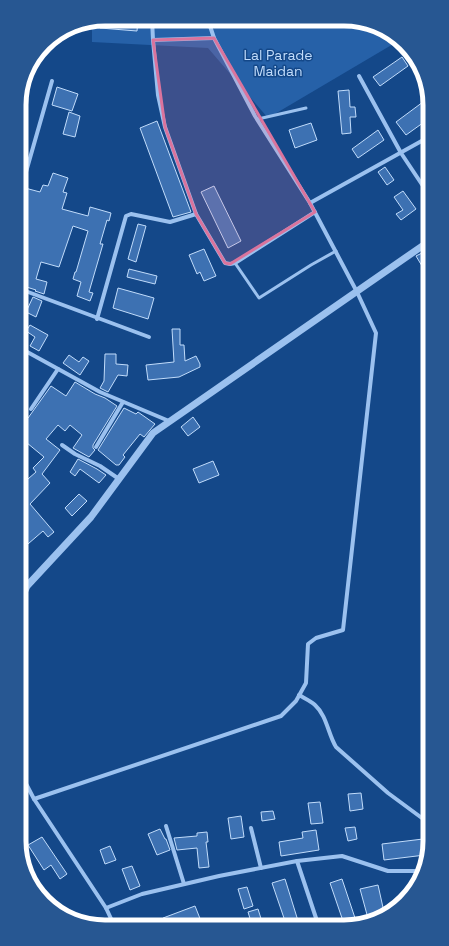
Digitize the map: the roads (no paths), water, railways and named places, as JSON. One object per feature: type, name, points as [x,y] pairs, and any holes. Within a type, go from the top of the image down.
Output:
[{"type":"street","points":[[152,26],[158,95],[165,127],[196,214],[225,262],[230,264],[235,263],[315,212]]},
{"type":"street","points":[[34,799],[281,716],[296,701],[306,683],[308,644],[321,636],[343,630],[376,333],[357,292],[315,212],[255,116],[214,38],[210,26]]},
{"type":"street","points":[[153,40],[214,38]]},
{"type":"street","points":[[359,76],[401,153],[423,186]]},
{"type":"street","points":[[26,172],[52,81]]},
{"type":"street","points":[[310,203],[423,140]]},
{"type":"street","points":[[97,319],[126,216],[131,214],[170,222],[196,214]]},
{"type":"street","points":[[26,594],[27,586],[91,517],[153,433],[423,246]]},
{"type":"street","points":[[26,291],[97,319],[149,337]]},
{"type":"street","points":[[26,351],[100,392],[169,422]]},
{"type":"street","points":[[30,409],[58,369]]},
{"type":"street","points":[[96,447],[123,402]]},
{"type":"street","points":[[62,445],[120,479]]},
{"type":"street","points":[[299,695],[315,705],[322,713],[332,742],[336,747],[388,793],[423,819]]},
{"type":"street","points":[[26,784],[34,799],[106,908],[112,920]]},
{"type":"street","points":[[166,826],[184,884]]},
{"type":"street","points":[[251,828],[261,868]]},
{"type":"street","points":[[106,908],[142,894],[298,861],[342,856],[388,871],[417,871]]},
{"type":"street","points":[[298,861],[317,920]]},
{"type":"lane","points":[[258,119],[306,108]]},
{"type":"lane","points":[[235,263],[259,298],[336,251]]},
{"type":"park label","name":"Lal Parade Maidan","points":[[278,64]]}]
